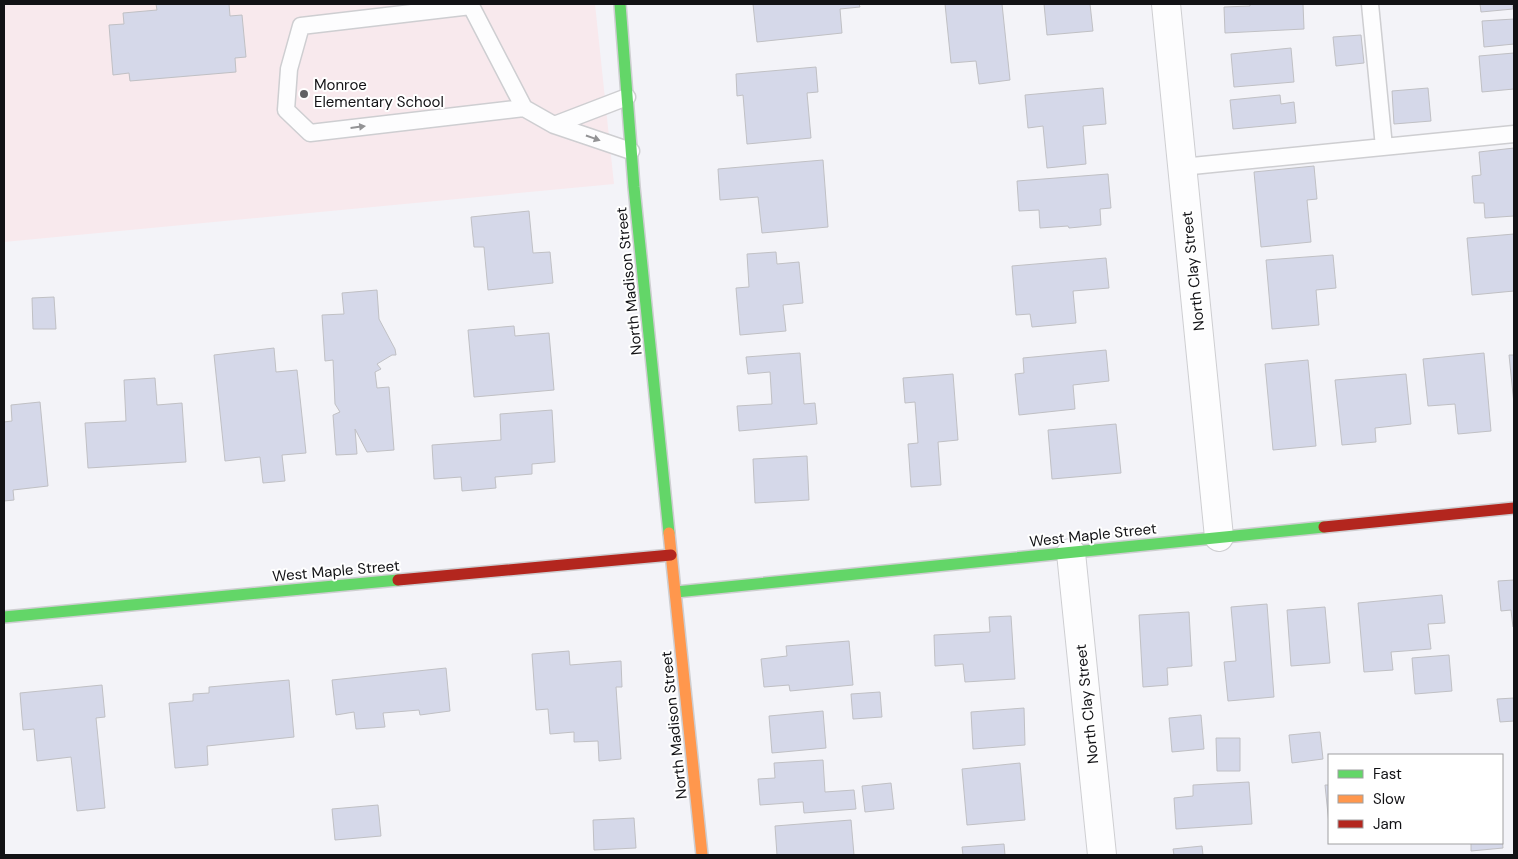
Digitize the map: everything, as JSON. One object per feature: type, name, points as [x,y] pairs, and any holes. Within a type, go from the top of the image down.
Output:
[{"type":"street","name":"North Madison Street","points":[[620,4],[631,151],[702,855]]},
{"type":"street","name":"North Clay Street","points":[[1166,4],[1220,537]]},
{"type":"street","name":"West Maple Street","points":[[676,592],[1514,508]]},
{"type":"street","name":"North Clay Street","points":[[1071,553],[1102,855]]},
{"type":"street","name":"West Maple Street","points":[[4,617],[671,554]]},
{"type":"lane","points":[[1370,4],[1384,146]]},
{"type":"lane","points":[[524,108],[310,133],[286,110],[290,69],[301,26],[471,6],[524,108],[554,125],[631,151]]},
{"type":"lane","points":[[554,125],[627,96]]},
{"type":"lane","points":[[1182,167],[1514,134]]},
{"type":"shaded area","name":"Monroe Elementary School","points":[[4,4],[595,4],[614,184],[4,242]]},
{"type":"building","points":[[156,4],[229,4],[230,16],[242,15],[246,57],[235,58],[236,72],[130,81],[129,73],[113,75],[109,25],[124,24],[123,13],[157,10]]},
{"type":"building","points":[[753,4],[859,4],[860,7],[840,9],[842,33],[757,42]]},
{"type":"building","points":[[945,4],[1002,4],[1010,80],[979,84],[976,61],[951,63]]},
{"type":"building","points":[[1044,4],[1090,4],[1093,31],[1047,35]]},
{"type":"building","points":[[1250,4],[1303,4],[1304,29],[1225,33],[1224,7],[1250,6]]},
{"type":"building","points":[[1480,4],[1512,4],[1513,9],[1481,12]]},
{"type":"building","points":[[1514,19],[1514,44],[1484,47],[1482,21]]},
{"type":"building","points":[[1361,35],[1364,63],[1336,66],[1333,37]]},
{"type":"building","points":[[1291,48],[1294,82],[1234,87],[1231,54]]},
{"type":"building","points":[[1514,53],[1514,89],[1482,92],[1479,56]]},
{"type":"building","points":[[816,67],[818,92],[807,93],[811,138],[747,144],[743,95],[737,96],[736,74]]},
{"type":"building","points":[[1103,88],[1106,124],[1083,126],[1086,164],[1047,168],[1043,126],[1028,128],[1025,95]]},
{"type":"building","points":[[1428,88],[1431,121],[1394,124],[1392,91]]},
{"type":"building","points":[[1280,95],[1281,104],[1294,102],[1296,123],[1233,129],[1230,100]]},
{"type":"building","points":[[1514,148],[1514,216],[1485,218],[1484,203],[1474,203],[1472,176],[1481,175],[1479,152]]},
{"type":"building","points":[[823,160],[828,227],[762,233],[758,197],[720,200],[718,169]]},
{"type":"building","points":[[1314,166],[1317,199],[1307,200],[1311,242],[1261,247],[1254,172]]},
{"type":"building","points":[[1108,174],[1111,208],[1100,209],[1101,225],[1040,228],[1039,210],[1019,211],[1017,181]]},
{"type":"building","points":[[529,211],[533,253],[550,252],[553,283],[488,290],[484,247],[474,247],[471,217]]},
{"type":"building","points":[[1514,234],[1514,291],[1472,295],[1467,238]]},
{"type":"building","points":[[776,252],[777,264],[799,262],[803,303],[783,305],[786,331],[740,335],[736,288],[749,287],[747,254]]},
{"type":"building","points":[[1333,255],[1336,288],[1316,290],[1319,325],[1272,329],[1266,260]]},
{"type":"building","points":[[1106,258],[1109,288],[1073,291],[1076,323],[1032,327],[1030,314],[1016,315],[1012,266]]},
{"type":"building","points":[[377,290],[379,319],[395,349],[396,355],[392,355],[377,364],[381,369],[375,372],[377,388],[389,387],[394,450],[367,452],[355,429],[357,454],[336,455],[333,415],[340,412],[335,404],[333,360],[325,361],[322,315],[344,314],[342,293]]},
{"type":"building","points":[[54,297],[56,329],[33,329],[32,298]]},
{"type":"building","points":[[514,326],[515,336],[549,333],[554,390],[474,397],[468,330]]},
{"type":"building","points":[[274,348],[276,372],[297,370],[306,453],[282,455],[285,481],[263,483],[260,457],[225,461],[214,355]]},
{"type":"building","points":[[1106,350],[1109,381],[1073,385],[1075,409],[1019,415],[1015,374],[1024,373],[1023,358]]},
{"type":"building","points":[[800,353],[804,404],[815,403],[817,424],[739,431],[737,406],[772,404],[770,372],[748,374],[746,357]]},
{"type":"building","points":[[1484,353],[1491,431],[1458,434],[1455,404],[1428,406],[1423,359]]},
{"type":"building","points":[[1509,355],[1514,355],[1514,404]]},
{"type":"building","points":[[1308,360],[1316,446],[1273,450],[1265,364]]},
{"type":"building","points":[[953,374],[958,440],[938,442],[941,485],[911,487],[908,444],[918,443],[915,402],[905,403],[903,378]]},
{"type":"building","points":[[1406,374],[1411,424],[1375,428],[1376,442],[1342,445],[1335,380]]},
{"type":"building","points":[[155,378],[157,405],[182,403],[186,462],[88,468],[85,423],[126,421],[124,380]]},
{"type":"building","points":[[40,402],[48,486],[13,490],[14,500],[4,501],[4,422],[12,421],[11,405]]},
{"type":"building","points":[[552,410],[555,462],[532,464],[532,474],[495,477],[496,488],[462,491],[461,477],[434,479],[432,445],[501,440],[500,414]]},
{"type":"building","points":[[1116,424],[1121,473],[1052,479],[1048,430]]},
{"type":"building","points":[[807,456],[809,500],[755,503],[753,459]]},
{"type":"building","points":[[1514,580],[1513,627],[1511,610],[1501,611],[1498,581]]},
{"type":"building","points":[[1442,595],[1445,623],[1428,624],[1431,649],[1391,652],[1393,670],[1364,672],[1358,603]]},
{"type":"building","points":[[1267,604],[1274,697],[1228,701],[1224,662],[1236,661],[1231,607]]},
{"type":"building","points":[[1325,607],[1330,663],[1291,666],[1287,610]]},
{"type":"building","points":[[1189,612],[1192,666],[1167,668],[1168,685],[1143,687],[1139,615]]},
{"type":"building","points":[[1011,616],[1015,679],[965,682],[963,664],[935,666],[934,635],[990,632],[989,617]]},
{"type":"building","points":[[849,641],[853,685],[790,691],[789,685],[764,687],[761,659],[787,656],[786,646]]},
{"type":"building","points":[[569,651],[570,665],[621,661],[622,687],[616,687],[621,759],[599,761],[598,741],[574,742],[574,732],[550,734],[548,709],[536,710],[532,654]]},
{"type":"building","points":[[1449,655],[1452,691],[1415,694],[1412,658]]},
{"type":"building","points":[[446,668],[450,711],[420,715],[419,710],[383,713],[385,727],[356,729],[354,712],[336,715],[332,680]]},
{"type":"building","points":[[289,680],[294,737],[207,746],[208,765],[175,768],[169,703],[193,701],[193,694],[209,693],[209,687]]},
{"type":"building","points":[[102,685],[105,717],[96,718],[105,808],[77,811],[71,757],[37,761],[34,729],[23,730],[20,693]]},
{"type":"building","points":[[880,692],[882,717],[853,719],[851,694]]},
{"type":"building","points":[[1514,698],[1514,721],[1500,722],[1497,699]]},
{"type":"building","points":[[1024,708],[1025,745],[973,749],[971,712]]},
{"type":"building","points":[[823,711],[826,748],[772,753],[769,716]]},
{"type":"building","points":[[1201,715],[1204,749],[1172,752],[1169,718]]},
{"type":"building","points":[[1320,732],[1323,759],[1292,763],[1289,735]]},
{"type":"building","points":[[1216,738],[1240,738],[1240,771],[1217,771]]},
{"type":"building","points":[[823,760],[825,792],[854,790],[856,809],[804,813],[803,802],[760,805],[758,779],[775,778],[774,763]]},
{"type":"building","points":[[1020,763],[1025,820],[967,825],[962,769]]},
{"type":"building","points":[[1249,782],[1252,824],[1176,829],[1174,798],[1193,796],[1193,785]]},
{"type":"building","points":[[891,783],[894,809],[865,812],[862,786]]},
{"type":"building","points":[[1325,785],[1328,785],[1328,814]]},
{"type":"building","points":[[378,805],[381,836],[335,840],[332,809]]},
{"type":"building","points":[[634,818],[636,848],[594,850],[593,820]]},
{"type":"building","points":[[851,820],[854,855],[777,855],[775,826]]},
{"type":"building","points":[[1004,844],[1005,855],[963,855],[962,847]]},
{"type":"building","points":[[1471,844],[1503,844],[1503,848],[1471,851]]},
{"type":"building","points":[[1202,846],[1203,855],[1174,855],[1173,849]]},
{"type":"traffic: fast","points":[[620,4],[634,187],[669,533]]},
{"type":"traffic: fast","points":[[676,592],[1324,527]]},
{"type":"traffic: fast","points":[[4,617],[398,580]]},
{"type":"traffic: slow","points":[[669,533],[702,855]]},
{"type":"traffic: jam","points":[[1324,527],[1514,508]]},
{"type":"traffic: jam","points":[[398,580],[671,555]]},
{"type":"place","name":"Monroe Elementary School","points":[[304,94]]}]
